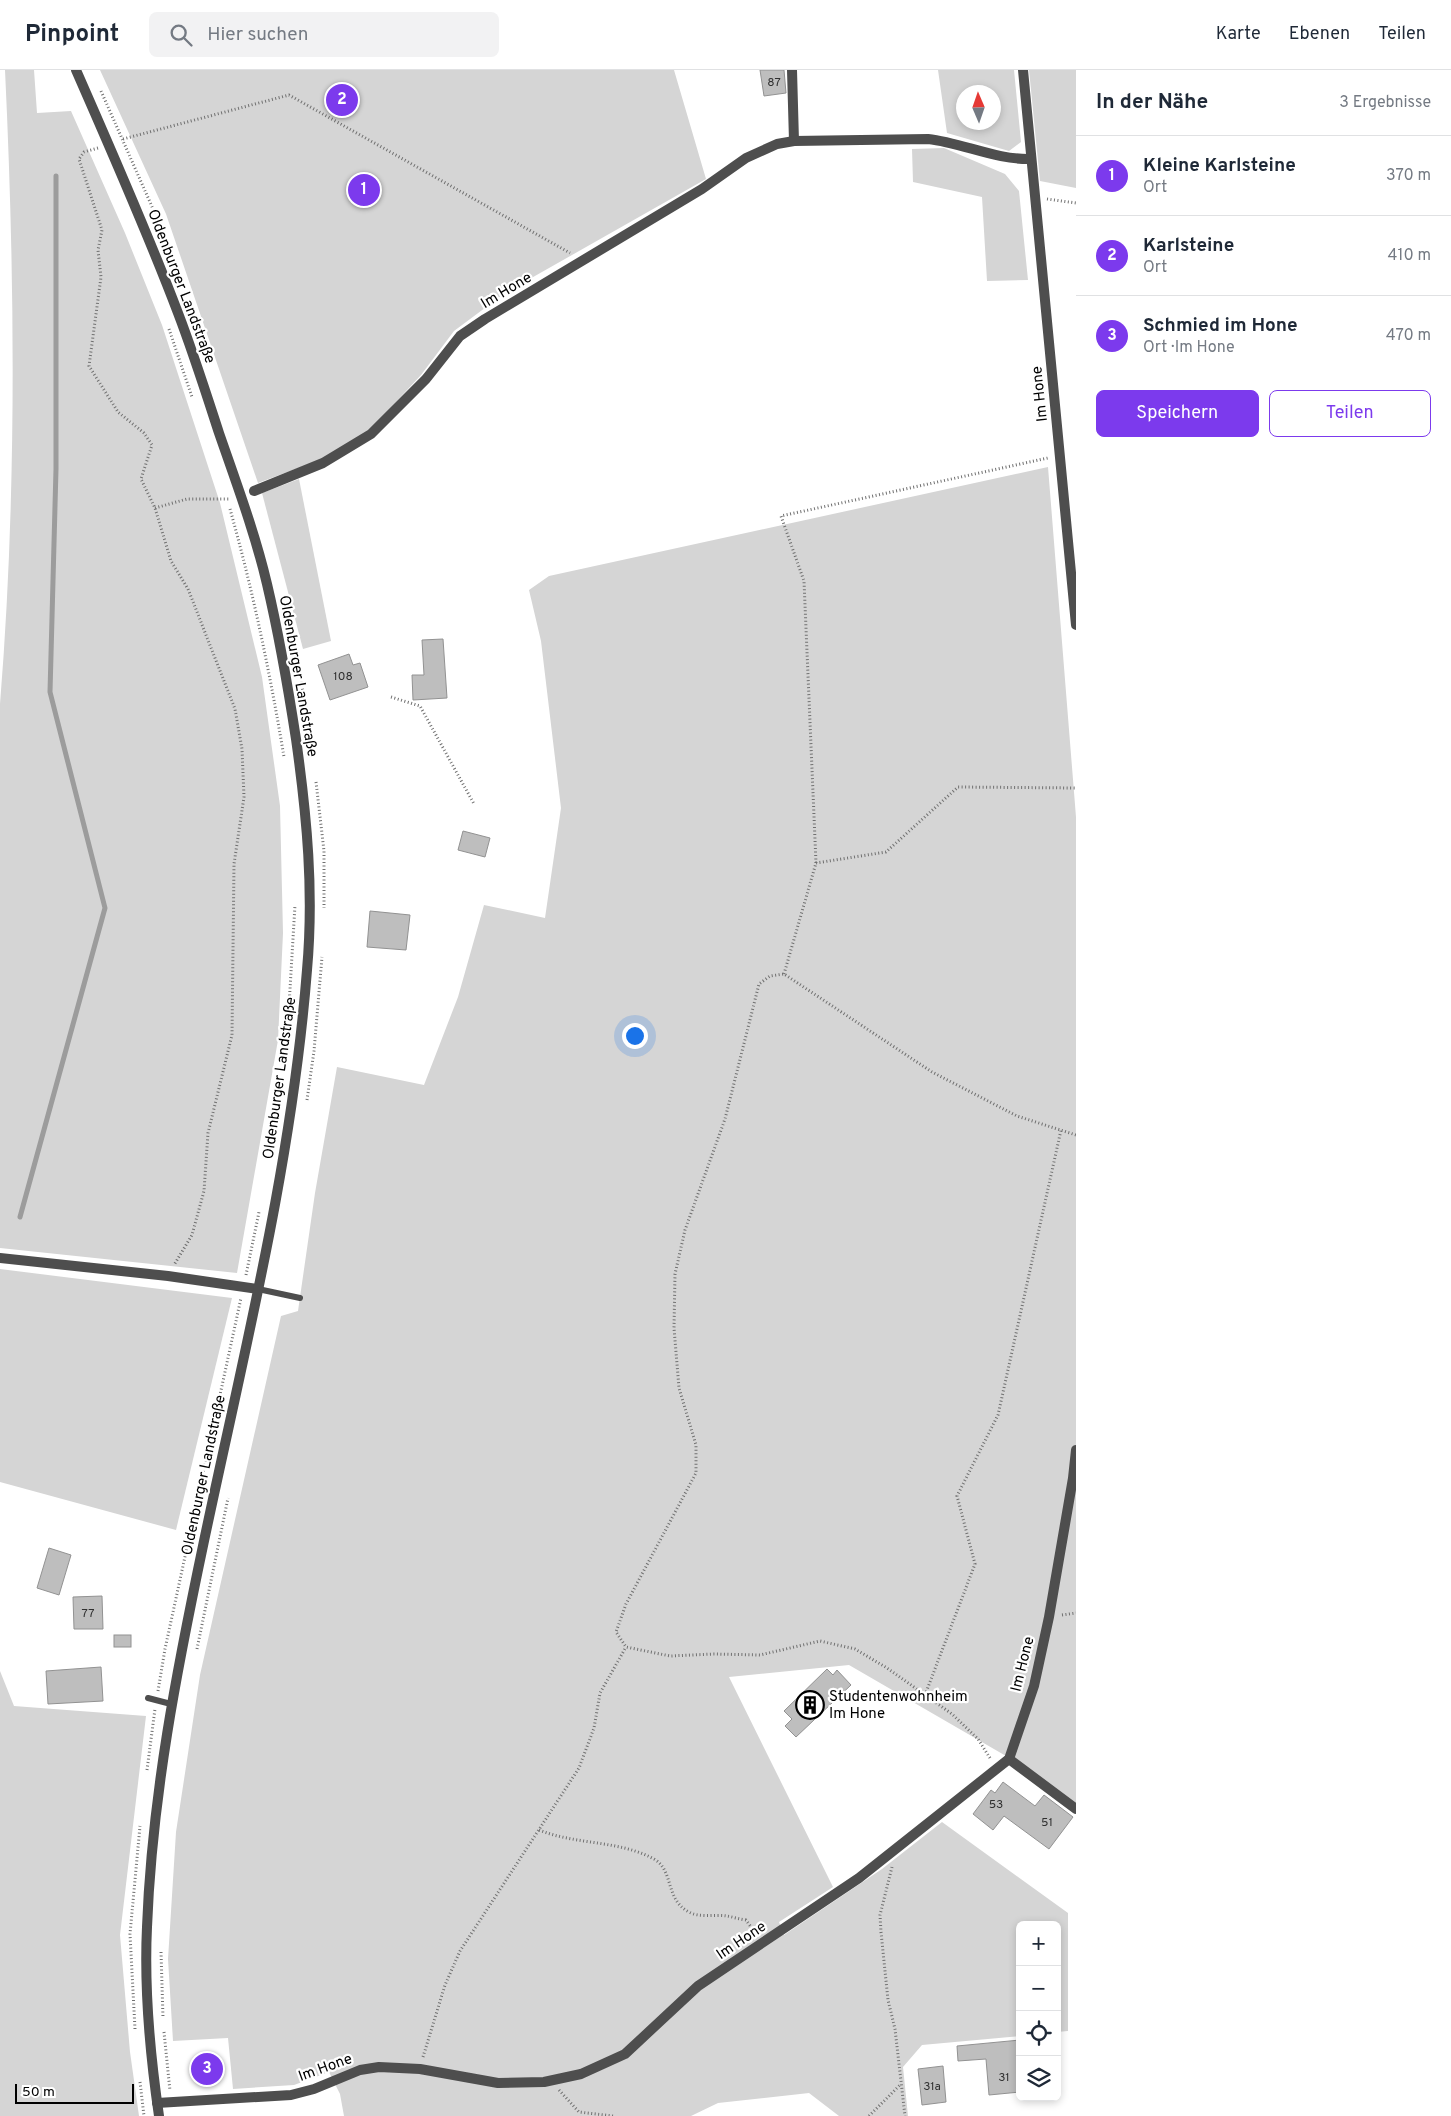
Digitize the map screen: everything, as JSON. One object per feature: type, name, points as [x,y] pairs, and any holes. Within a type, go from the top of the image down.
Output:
[{"type":"street","name":"Oldenburger Landstraße","points":[[76,70],[143,223],[180,317],[241,496],[265,578],[286,672],[310,852],[308,966],[300,1049],[282,1166],[171,1704],[162,1757],[150,1864],[146,1933],[149,2018],[159,2116]]},
{"type":"street","points":[[792,70],[794,141]]},
{"type":"street","name":"Im Hone","points":[[1023,70],[1076,625]]},
{"type":"street","name":"Im Hone","points":[[254,491],[323,463],[372,434],[426,379],[460,336],[702,189],[746,158],[777,144],[794,141],[928,139],[948,141],[1015,159],[1031,159]]},
{"type":"street","points":[[0,1258],[168,1276],[258,1289]]},
{"type":"street","name":"Im Hone","points":[[157,2103],[291,2095],[314,2090],[360,2070],[400,2067],[498,2083],[544,2082],[582,2074],[625,2054],[698,1986],[894,1852],[1009,1759],[1034,1686],[1056,1582],[1074,1478],[1076,1450]]},
{"type":"street","points":[[1009,1759],[1076,1809]]},
{"type":"lane","points":[[258,1289],[300,1298]]},
{"type":"lane","points":[[148,1698],[171,1704]]},
{"type":"path","points":[[99,87],[124,139],[289,95],[583,261]]},
{"type":"path","points":[[93,139],[101,157]]},
{"type":"path","points":[[97,148],[84,152],[79,159],[102,230],[98,250],[101,277],[89,366],[118,412],[144,433],[152,445],[141,479],[154,508],[171,561],[188,589],[235,709],[242,748],[244,797],[234,864],[232,1035],[208,1132],[204,1191],[192,1235],[168,1276]]},
{"type":"path","points":[[1034,197],[1076,203]]},
{"type":"path","points":[[167,325],[192,398]]},
{"type":"path","points":[[784,974],[816,863],[804,581],[781,516],[1061,456]]},
{"type":"path","points":[[224,490],[251,583],[285,762]]},
{"type":"path","points":[[154,508],[187,499],[227,499],[241,496]]},
{"type":"path","points":[[391,697],[420,706],[474,804]]},
{"type":"path","points":[[816,863],[886,852],[958,787],[1076,788]]},
{"type":"path","points":[[288,1011],[296,902]]},
{"type":"path","points":[[996,1768],[978,1740],[952,1714],[887,1668],[854,1649],[820,1641],[760,1655],[714,1654],[670,1656],[626,1647],[616,1632],[626,1604],[696,1473],[696,1445],[679,1388],[674,1328],[675,1274],[685,1230],[725,1119],[759,984],[770,976],[784,974],[932,1072],[1017,1116],[1076,1135]]},
{"type":"path","points":[[925,1695],[975,1564],[957,1496],[998,1415],[1061,1130]]},
{"type":"path","points":[[146,1778],[165,1649],[259,1210]]},
{"type":"path","points":[[420,2069],[445,1984],[460,1951],[539,1830],[546,1815],[579,1768],[594,1728],[600,1693],[626,1647]]},
{"type":"path","points":[[135,2031],[130,1934],[140,1824]]},
{"type":"path","points":[[539,1830],[562,1838],[636,1851],[656,1860],[667,1873],[669,1886],[674,1898],[682,1908],[691,1914],[726,1916],[746,1920],[763,1943]]},
{"type":"path","points":[[894,1852],[880,1915],[888,2000],[895,2029],[905,2116]]},
{"type":"path","points":[[140,2077],[144,2116]]},
{"type":"path","points":[[551,2080],[579,2112],[613,2116]]},
{"type":"path","points":[[869,2116],[902,2083]]},
{"type":"shaded area","points":[[5,70],[34,70],[37,113],[71,111],[125,233],[162,325],[220,503],[262,677],[280,806],[283,933],[278,1040],[237,1273],[0,1248],[0,704],[6,625],[13,387],[11,228]]},
{"type":"shaded area","points":[[100,70],[674,70],[706,179],[505,293],[454,331],[421,375],[369,431],[322,459],[258,483],[166,214]]},
{"type":"shaded area","points":[[938,70],[1014,70],[1021,142],[1009,151],[947,133]]},
{"type":"shaded area","points":[[1029,70],[1076,70],[1076,188],[1040,181]]},
{"type":"shaded area","points":[[944,148],[1005,174],[1019,191],[1028,280],[987,281],[982,197],[913,182],[912,149]]},
{"type":"shaded area","points":[[1048,467],[1076,817],[1076,1808],[1006,1756],[849,1665],[729,1677],[833,1887],[779,1922],[784,1935],[882,1869],[942,1822],[1068,1913],[1068,2031],[1061,2032],[1061,1921],[1016,1921],[1016,2036],[922,2045],[903,2067],[908,2116],[839,2116],[809,2093],[718,2103],[691,2116],[344,2116],[340,2094],[329,2072],[294,2085],[233,2089],[228,2038],[173,2041],[168,1959],[176,1832],[200,1675],[281,1316],[298,1311],[315,1193],[337,1067],[424,1085],[458,997],[484,905],[545,918],[561,808],[541,641],[529,590],[549,576]]},
{"type":"shaded area","points":[[299,479],[331,641],[303,649],[262,493]]},
{"type":"shaded area","points":[[0,1269],[232,1298],[176,1530],[0,1482]]},
{"type":"shaded area","points":[[0,1671],[14,1706],[146,1716],[120,1935],[130,2052],[139,2116],[0,2116]]},
{"type":"building","points":[[760,70],[784,70],[786,93],[764,96]]},
{"type":"building","points":[[443,639],[447,698],[413,700],[412,675],[424,675],[422,640]]},
{"type":"building","points":[[349,654],[353,665],[360,663],[368,687],[330,700],[318,665]]},
{"type":"building","points":[[463,831],[490,838],[485,857],[458,850]]},
{"type":"building","points":[[370,911],[410,915],[406,950],[367,947]]},
{"type":"building","points":[[49,1548],[71,1555],[59,1595],[37,1588]]},
{"type":"building","points":[[102,1596],[103,1629],[74,1629],[73,1597]]},
{"type":"building","points":[[114,1635],[131,1635],[131,1647],[114,1647]]},
{"type":"building","points":[[101,1667],[103,1701],[48,1704],[46,1671]]},
{"type":"building","name":"Studentenwohnheim Im Hone","points":[[827,1669],[833,1675],[837,1670],[851,1685],[796,1737],[785,1726],[792,1719],[784,1711]]},
{"type":"building","points":[[1003,1782],[1035,1806],[1044,1795],[1073,1817],[1049,1849],[1004,1816],[993,1830],[973,1814],[991,1790],[995,1793]]},
{"type":"building","points":[[1016,2040],[1016,2092],[989,2095],[986,2059],[958,2061],[957,2046]]},
{"type":"building","points":[[217,2056],[219,2079],[197,2081],[195,2058]]},
{"type":"building","points":[[943,2066],[946,2102],[922,2105],[918,2069]]},
{"type":"waterway","points":[[20,1217],[105,908],[50,692],[56,469],[56,176]]},
{"type":"place","name":"Karlsteine","points":[[342,100]]},
{"type":"place","name":"Kleine Karlsteine","points":[[364,190]]},
{"type":"place","name":"Studentenwohnheim Im Hone","points":[[810,1705]]},
{"type":"place","name":"Schmied im Hone","points":[[207,2069]]}]
